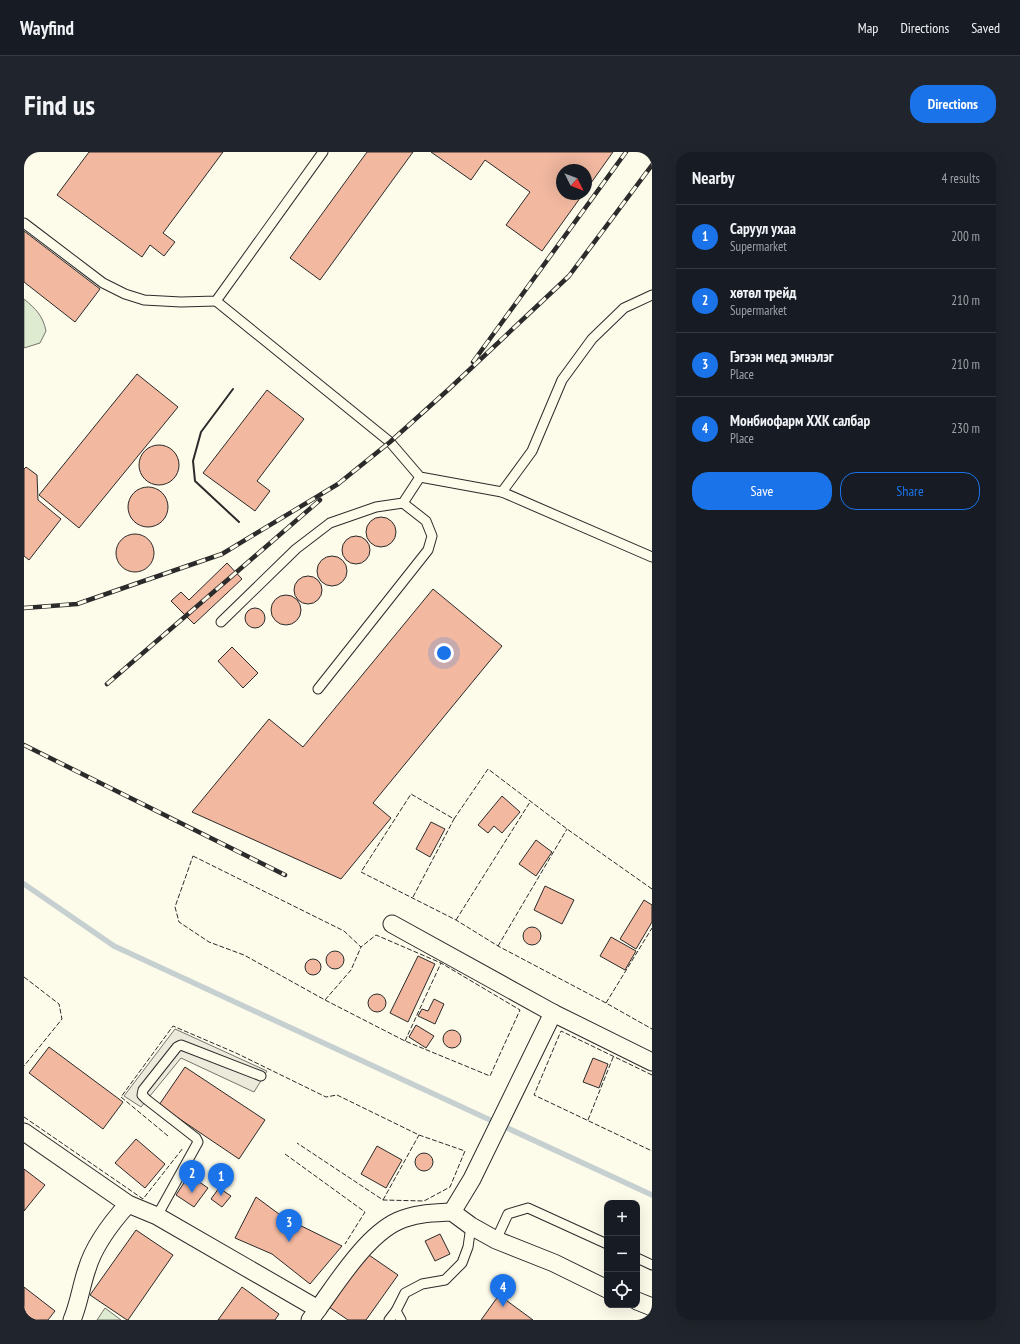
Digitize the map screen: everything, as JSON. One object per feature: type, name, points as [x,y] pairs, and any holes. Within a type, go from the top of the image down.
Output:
[{"type":"street","points":[[392,924],[553,1013],[652,1062]]},
{"type":"street","points":[[452,1212],[472,1179],[553,1013]]},
{"type":"street","points":[[24,1132],[128,1204],[156,1216],[314,1314],[352,1261],[383,1229],[399,1220],[423,1214],[452,1212],[496,1240],[554,1263],[604,1288]]},
{"type":"street","points":[[72,1320],[76,1312],[87,1268],[95,1249],[116,1218],[128,1204]]},
{"type":"street","points":[[640,1302],[652,1307]]},
{"type":"lane","points":[[216,301],[323,152]]},
{"type":"lane","points":[[24,223],[103,283],[125,294],[144,300],[181,302],[216,301],[390,442],[420,477],[502,492],[652,557]]},
{"type":"lane","points":[[502,492],[532,451],[562,380],[592,339],[624,308],[652,295]]},
{"type":"lane","points":[[403,503],[420,477]]},
{"type":"lane","points":[[221,622],[296,549],[330,523],[376,507],[403,503],[426,521],[432,536],[428,550],[318,689]]},
{"type":"lane","points":[[156,1216],[198,1142],[196,1138],[146,1099],[142,1095],[143,1090],[177,1047],[181,1045],[261,1076]]},
{"type":"lane","points":[[496,1240],[508,1214],[528,1208],[604,1243]]},
{"type":"lane","points":[[389,1320],[396,1311],[405,1293],[422,1284],[445,1280],[462,1263],[468,1247],[472,1226]]},
{"type":"lane","points":[[640,1259],[652,1265]]},
{"type":"lane","points":[[396,1311],[400,1320]]},
{"type":"green space","points":[[24,299],[38,313],[43,321],[46,331],[40,343],[24,348]]},
{"type":"green space","points":[[105,1308],[121,1320],[97,1320]]},
{"type":"shaded area","points":[[175,1029],[267,1071],[254,1092],[181,1058],[141,1107],[124,1096]]},
{"type":"building","points":[[89,152],[223,152],[163,233],[175,242],[164,256],[150,245],[142,257],[57,195]]},
{"type":"building","points":[[367,152],[413,152],[320,280],[290,258]]},
{"type":"building","points":[[431,152],[613,152],[592,182],[592,164],[556,164],[556,200],[579,200],[542,251],[506,225],[530,192],[485,160],[471,180]]},
{"type":"building","points":[[24,231],[100,289],[75,322],[24,282]]},
{"type":"building","points":[[137,374],[178,407],[79,528],[39,495]]},
{"type":"building","points":[[267,390],[304,419],[257,481],[270,491],[255,511],[203,473]]},
{"type":"building","points":[[155,445],[163,445],[170,448],[176,454],[179,465],[176,476],[170,482],[163,485],[155,485],[148,482],[142,476],[139,469],[139,461],[142,454],[148,448]]},
{"type":"building","points":[[26,467],[37,475],[38,500],[61,519],[29,560],[24,556],[24,469]]},
{"type":"building","points":[[152,487],[159,490],[165,496],[168,507],[167,515],[159,524],[152,527],[144,527],[137,524],[129,515],[128,503],[131,496],[140,488]]},
{"type":"building","points":[[381,517],[392,521],[396,532],[392,543],[381,547],[370,543],[366,532],[370,521]]},
{"type":"building","points":[[131,534],[139,534],[146,537],[151,542],[154,553],[151,564],[146,569],[139,572],[131,572],[124,569],[119,564],[116,557],[116,549],[119,542],[124,537]]},
{"type":"building","points":[[356,536],[366,540],[370,550],[366,560],[356,564],[346,560],[342,550],[346,540]]},
{"type":"building","points":[[332,556],[343,560],[347,571],[343,582],[332,586],[321,582],[317,571],[321,560]]},
{"type":"building","points":[[227,563],[242,579],[194,624],[171,601],[181,592],[189,600]]},
{"type":"building","points":[[308,576],[318,580],[322,590],[318,600],[308,604],[298,600],[294,590],[298,580]]},
{"type":"building","points":[[433,589],[502,646],[373,803],[391,818],[341,879],[192,812],[269,719],[303,747]]},
{"type":"building","points":[[286,595],[297,599],[301,610],[297,621],[286,625],[275,621],[271,610],[275,599]]},
{"type":"building","points":[[255,608],[262,611],[265,618],[262,625],[255,628],[248,625],[245,618],[248,611]]},
{"type":"building","points":[[232,647],[258,673],[243,688],[218,661]]},
{"type":"building","points":[[502,796],[520,812],[502,833],[494,826],[488,833],[478,825]]},
{"type":"building","points":[[431,822],[445,829],[430,857],[416,849]]},
{"type":"building","points":[[536,840],[552,852],[536,876],[519,864]]},
{"type":"building","points":[[545,886],[574,900],[562,924],[534,910]]},
{"type":"building","points":[[644,900],[652,905],[652,922],[636,949],[620,939]]},
{"type":"building","points":[[532,927],[538,930],[541,936],[538,942],[532,945],[526,942],[523,936],[526,930]]},
{"type":"building","points":[[611,937],[636,951],[625,970],[600,956]]},
{"type":"building","points":[[335,951],[341,954],[344,960],[341,966],[335,969],[329,966],[326,960],[329,954]]},
{"type":"building","points":[[418,956],[435,964],[408,1022],[390,1013]]},
{"type":"building","points":[[310,959],[316,959],[321,964],[319,973],[316,975],[310,975],[305,970],[305,964]]},
{"type":"building","points":[[377,994],[383,997],[386,1003],[383,1009],[377,1012],[371,1009],[368,1003],[371,997]]},
{"type":"building","points":[[434,999],[444,1004],[435,1024],[418,1016],[422,1009],[428,1011]]},
{"type":"building","points":[[416,1025],[434,1036],[426,1048],[409,1037]]},
{"type":"building","points":[[452,1030],[458,1033],[461,1039],[458,1045],[452,1048],[446,1045],[443,1039],[446,1033]]},
{"type":"building","points":[[49,1047],[123,1102],[103,1129],[29,1073]]},
{"type":"building","points":[[593,1058],[608,1064],[599,1088],[583,1082]]},
{"type":"building","points":[[185,1067],[265,1120],[239,1159],[159,1105]]},
{"type":"building","points":[[136,1139],[165,1164],[145,1188],[115,1163]]},
{"type":"building","points":[[377,1146],[402,1160],[386,1188],[361,1174]]},
{"type":"building","points":[[424,1153],[430,1156],[433,1162],[430,1168],[424,1171],[418,1168],[415,1162],[418,1156]]},
{"type":"building","points":[[24,1169],[45,1185],[24,1211]]},
{"type":"building","points":[[189,1175],[208,1188],[194,1207],[176,1195]]},
{"type":"building","points":[[219,1188],[231,1196],[222,1207],[211,1199]]},
{"type":"building","points":[[256,1197],[283,1217],[342,1246],[310,1284],[272,1254],[235,1238]]},
{"type":"building","points":[[136,1230],[173,1255],[127,1320],[90,1295]]},
{"type":"building","points":[[440,1234],[450,1254],[435,1261],[425,1241]]},
{"type":"building","points":[[366,1253],[398,1275],[366,1320],[348,1320],[329,1307]]},
{"type":"building","points":[[24,1287],[55,1311],[48,1320],[24,1320]]},
{"type":"building","points":[[242,1287],[279,1314],[275,1320],[218,1320]]},
{"type":"building","points":[[499,1295],[533,1320],[481,1320]]},
{"type":"waterway","points":[[24,884],[114,946],[652,1195]]},
{"type":"railway","points":[[473,362],[626,152]]},
{"type":"railway","points":[[24,608],[77,604],[222,554],[338,484],[390,442],[449,389],[569,276],[652,165]]},
{"type":"railway","points":[[107,684],[320,500]]},
{"type":"railway","points":[[24,745],[285,875]]},
{"type":"fence","points":[[652,889],[567,829],[488,769],[454,819],[411,794],[361,872],[456,920],[498,946],[652,1029]]},
{"type":"fence","points":[[456,920],[530,802]]},
{"type":"fence","points":[[413,897],[454,819]]},
{"type":"fence","points":[[498,946],[567,829]]},
{"type":"fence","points":[[193,856],[344,931],[361,947],[376,935],[441,963],[520,1010],[490,1076],[405,1041],[325,1000],[244,955],[209,942],[179,922],[175,907],[193,856]]},
{"type":"fence","points":[[606,1003],[652,928]]},
{"type":"fence","points":[[325,1000],[351,970],[361,947]]},
{"type":"fence","points":[[405,1041],[441,963]]},
{"type":"fence","points":[[24,977],[59,1004],[62,1019],[24,1066]]},
{"type":"fence","points":[[168,1136],[121,1097],[173,1026],[236,1053],[326,1097],[337,1095],[419,1135],[465,1151],[450,1187],[424,1201],[383,1200],[297,1143]]},
{"type":"fence","points":[[652,1075],[561,1031],[534,1095],[652,1151]]},
{"type":"fence","points":[[588,1120],[614,1055]]},
{"type":"fence","points":[[24,1117],[143,1199],[183,1148]]},
{"type":"fence","points":[[383,1200],[419,1135]]},
{"type":"fence","points":[[285,1154],[365,1212],[345,1244]]},
{"type":"wall","points":[[233,389],[201,432],[193,461],[195,481],[239,522]]},
{"type":"place","name":"хөтөл трейд","points":[[192,1193]]},
{"type":"place","name":"Саруул ухаа","points":[[221,1196]]},
{"type":"place","name":"Гэгээн мед эмнэлэг","points":[[289,1242]]},
{"type":"place","name":"Монбиофарм ХХК салбар","points":[[503,1307]]}]
